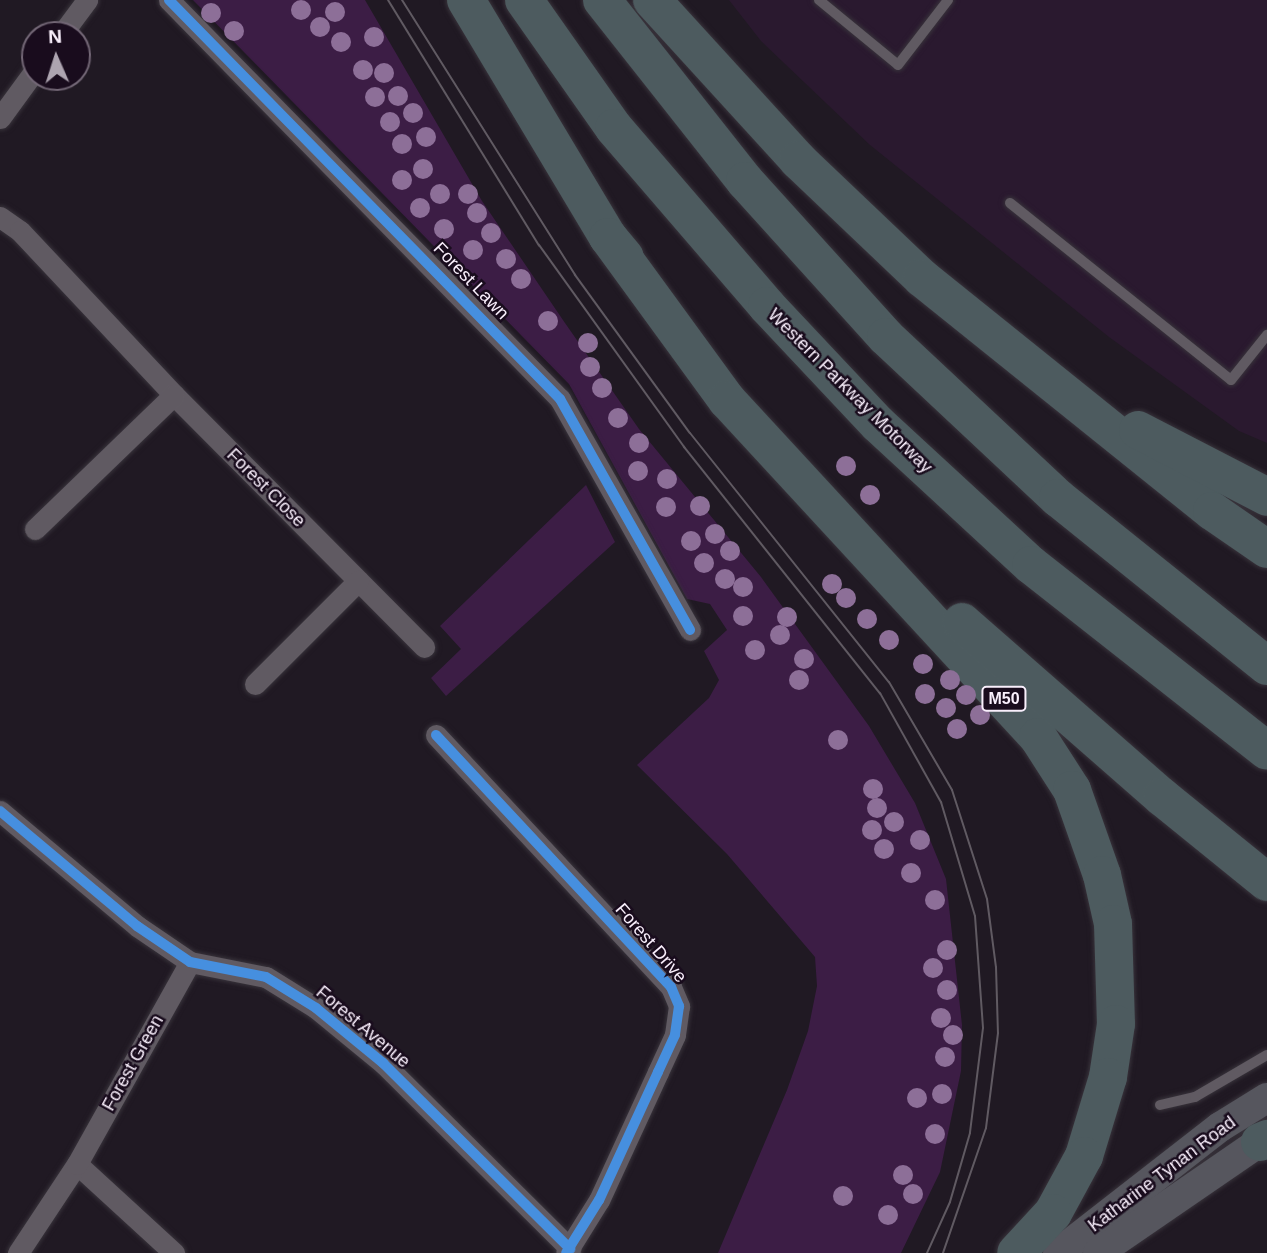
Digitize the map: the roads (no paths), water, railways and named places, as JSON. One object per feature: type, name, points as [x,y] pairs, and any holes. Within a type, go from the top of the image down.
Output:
[{"type":"highway","name":"M50","points":[[466,0],[608,237],[727,400],[1038,737],[1072,790],[1102,874],[1113,924],[1116,1024],[1108,1077],[1084,1156],[1053,1213],[1016,1253]]},
{"type":"highway","name":"Western Parkway Motorway","points":[[524,0],[614,128],[767,306],[878,424],[1031,565],[1267,751]]},
{"type":"highway","points":[[602,0],[744,181],[886,337],[1058,498],[1267,666]]},
{"type":"highway","points":[[652,0],[798,160],[922,278],[1212,511],[1267,549]]},
{"type":"highway","name":"M50","points":[[608,237],[747,402],[858,523],[1021,674],[1267,882]]},
{"type":"highway","points":[[1065,392],[1267,497]]},
{"type":"main road","name":"Katharine Tynan Road","points":[[1058,1253],[1220,1127],[1267,1098]]},
{"type":"main road","name":"Katharine Tynan Road","points":[[1097,1253],[1265,1139]]},
{"type":"street","points":[[72,21],[88,0]]},
{"type":"street","name":"Forest Lawn","points":[[169,0],[560,399],[690,630]]},
{"type":"street","points":[[0,118],[21,89]]},
{"type":"street","name":"Forest Close","points":[[0,217],[20,231],[174,395],[424,647]]},
{"type":"street","points":[[35,529],[174,395]]},
{"type":"street","points":[[255,684],[358,581]]},
{"type":"street","name":"Forest Drive","points":[[436,735],[671,987],[679,1006],[675,1035],[599,1200],[568,1251]]},
{"type":"street","name":"Forest Avenue","points":[[0,811],[137,926],[190,962],[266,977],[316,1008],[383,1063],[568,1251]]},
{"type":"street","name":"Forest Green","points":[[18,1253],[77,1164],[190,962]]},
{"type":"street","points":[[77,1164],[174,1253]]},
{"type":"lane","points":[[819,0],[898,65],[948,0]]},
{"type":"lane","points":[[1010,203],[1231,380],[1267,335]]},
{"type":"lane","points":[[1160,1105],[1195,1097],[1267,1055]]},
{"type":"tram line","points":[[388,0],[539,245],[684,447],[880,693],[941,802],[975,916],[983,1028],[970,1133],[950,1202],[927,1253]]},
{"type":"tram line","points":[[402,0],[575,275],[690,433],[889,682],[952,790],[987,899],[996,967],[998,1033],[986,1128],[943,1253]]}]
